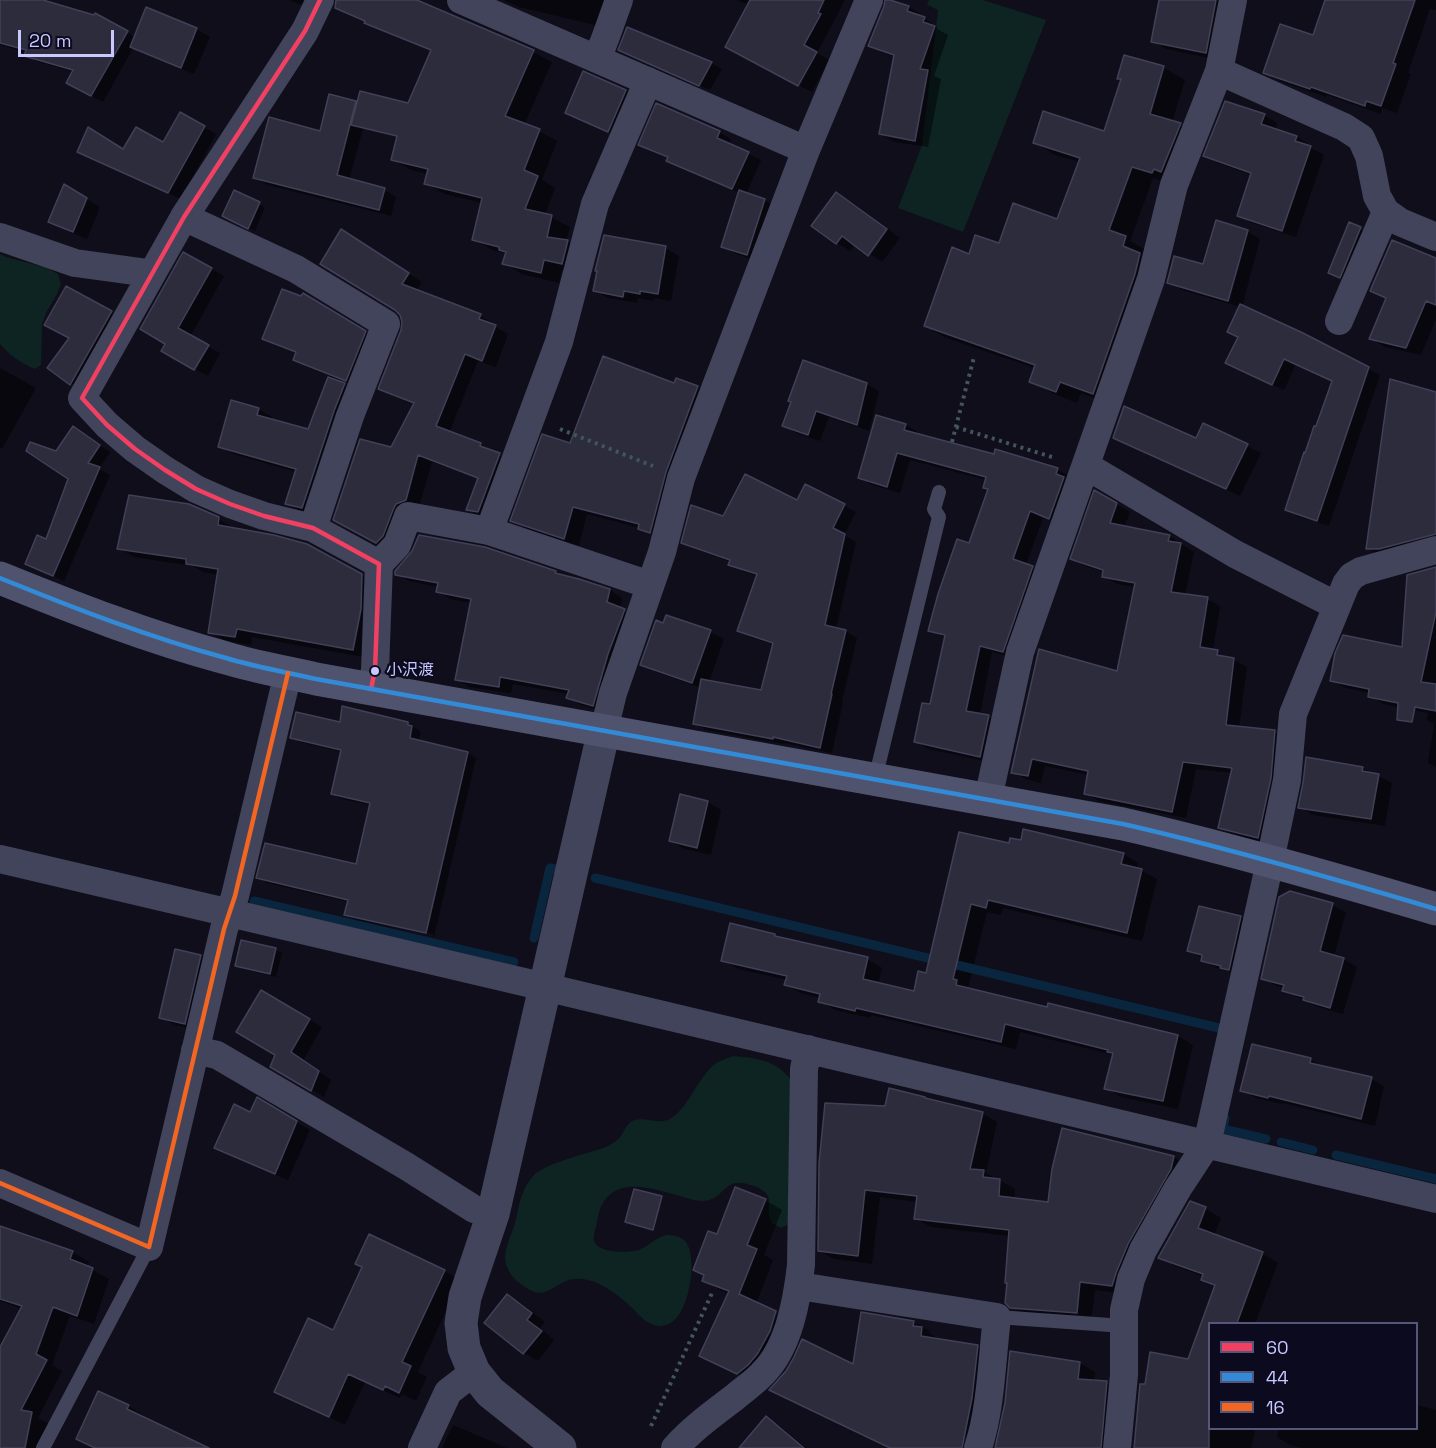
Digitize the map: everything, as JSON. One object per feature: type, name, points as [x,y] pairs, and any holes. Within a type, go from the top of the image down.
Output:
[{"type":"main road","points":[[0,578],[140,632],[227,659],[371,689],[1123,824],[1270,861],[1436,909]]},
{"type":"street","points":[[320,0],[306,31],[184,217],[82,398],[107,425],[135,449],[196,489],[264,516],[313,528],[379,564]]},
{"type":"street","points":[[461,0],[806,150]]},
{"type":"street","points":[[597,59],[619,0]]},
{"type":"street","points":[[560,1448],[490,1392],[474,1372],[464,1348],[461,1323],[465,1297],[493,1214],[613,693],[662,552],[681,478],[806,150],[869,0]]},
{"type":"street","points":[[988,799],[1020,652],[1151,279],[1173,185],[1219,71],[1233,0]]},
{"type":"street","points":[[1219,71],[1344,127],[1360,138],[1369,156],[1377,196],[1386,212],[1400,222],[1436,237]]},
{"type":"street","points":[[489,531],[559,342],[595,204],[648,81]]},
{"type":"street","points":[[1339,321],[1386,212]]},
{"type":"street","points":[[184,217],[296,269],[386,324],[350,416],[313,528]]},
{"type":"street","points":[[0,237],[75,264],[141,272],[150,277]]},
{"type":"street","points":[[1085,467],[1235,554],[1337,606]]},
{"type":"street","points":[[371,689],[375,670],[379,564],[397,545],[408,516],[489,531],[650,585]]},
{"type":"street","points":[[1117,1448],[1124,1375],[1124,1310],[1131,1279],[1143,1250],[1178,1188],[1207,1144],[1287,780],[1293,714],[1346,584],[1352,576],[1361,571],[1436,550]]},
{"type":"street","points":[[0,1183],[149,1247],[224,929],[235,896],[288,673]]},
{"type":"street","points":[[0,859],[1436,1199]]},
{"type":"street","points":[[675,1448],[688,1433],[756,1380],[769,1367],[790,1324],[798,1295],[801,1265],[804,1069],[808,1049]]},
{"type":"street","points":[[195,1050],[218,1055],[474,1209],[493,1214]]},
{"type":"street","points":[[799,1286],[997,1317],[987,1410],[978,1448]]},
{"type":"street","points":[[422,1448],[448,1392],[474,1372]]},
{"type":"lane","points":[[874,779],[939,517],[934,509],[939,492]]},
{"type":"lane","points":[[43,1448],[149,1247]]},
{"type":"lane","points":[[997,1317],[1124,1326]]},
{"type":"path","points":[[952,442],[974,357]]},
{"type":"path","points":[[531,418],[681,478]]},
{"type":"path","points":[[956,427],[1085,467]]},
{"type":"path","points":[[650,1427],[712,1293]]},
{"type":"green space","points":[[929,0],[983,0],[1046,20],[963,232],[898,208],[922,145],[938,10],[927,5]]},
{"type":"green space","points":[[0,254],[47,268],[58,274],[61,284],[42,324],[41,365],[35,369],[16,359],[0,344]]},
{"type":"green space","points":[[733,1056],[765,1061],[779,1068],[791,1080],[789,1224],[781,1228],[772,1223],[769,1215],[769,1201],[765,1192],[758,1187],[741,1183],[734,1183],[710,1200],[702,1201],[636,1187],[615,1191],[606,1198],[600,1209],[594,1237],[596,1245],[607,1250],[634,1251],[669,1235],[684,1240],[689,1248],[691,1274],[689,1289],[685,1304],[670,1324],[659,1326],[646,1321],[619,1296],[593,1282],[573,1279],[547,1292],[537,1293],[515,1279],[506,1263],[506,1249],[522,1196],[535,1174],[558,1162],[610,1145],[619,1138],[632,1121],[668,1120],[685,1105],[710,1069],[718,1062]]},
{"type":"building","points":[[0,0],[43,0],[94,15],[95,13],[128,31],[91,96],[66,83],[73,70],[24,56],[26,50],[0,43]]},
{"type":"building","points":[[336,0],[417,0],[534,50],[505,116],[540,129],[524,170],[538,176],[525,209],[552,215],[547,237],[568,240],[562,264],[544,260],[541,273],[502,264],[506,252],[499,250],[499,247],[472,240],[482,198],[424,184],[428,169],[391,160],[397,136],[351,125],[360,91],[408,103],[431,50],[364,23],[365,21],[335,8]]},
{"type":"building","points":[[750,0],[824,0],[818,13],[821,14],[804,45],[817,52],[798,86],[725,47]]},
{"type":"building","points":[[885,0],[909,6],[907,11],[925,17],[923,22],[935,26],[920,69],[928,70],[915,141],[879,134],[894,55],[868,46]]},
{"type":"building","points":[[1159,0],[1216,0],[1206,53],[1151,42]]},
{"type":"building","points":[[1325,0],[1415,0],[1381,106],[1366,101],[1365,106],[1263,73],[1280,24],[1313,35]]},
{"type":"building","points":[[146,7],[197,28],[181,68],[130,47]]},
{"type":"building","points":[[627,27],[712,62],[699,86],[618,50]]},
{"type":"building","points":[[1124,55],[1164,66],[1150,114],[1181,123],[1161,172],[1154,169],[1152,173],[1132,167],[1109,230],[1126,236],[1123,246],[1140,253],[1135,274],[1093,394],[1060,382],[1056,392],[1029,382],[1035,365],[924,326],[952,247],[969,254],[975,235],[999,243],[1013,203],[1057,219],[1080,158],[1033,143],[1043,111],[1104,131],[1121,79],[1117,79]]},
{"type":"building","points":[[583,71],[626,90],[608,132],[565,113]]},
{"type":"building","points":[[329,94],[356,101],[337,175],[385,188],[379,210],[253,178],[269,117],[320,131]]},
{"type":"building","points":[[1225,101],[1265,114],[1261,124],[1297,136],[1295,141],[1311,146],[1282,231],[1237,216],[1251,173],[1203,156]]},
{"type":"building","points":[[656,103],[720,131],[717,138],[749,152],[732,189],[666,161],[668,157],[638,145]]},
{"type":"building","points":[[180,112],[205,126],[168,193],[77,152],[88,127],[123,149],[136,127],[163,142]]},
{"type":"building","points":[[64,184],[87,198],[73,232],[48,222]]},
{"type":"building","points":[[234,190],[260,202],[248,229],[222,216]]},
{"type":"building","points":[[739,190],[765,199],[747,255],[721,247]]},
{"type":"building","points":[[836,192],[887,229],[868,256],[842,236],[836,244],[811,226]]},
{"type":"building","points":[[1216,220],[1248,230],[1228,301],[1167,283],[1174,256],[1203,264]]},
{"type":"building","points":[[1349,222],[1361,227],[1340,278],[1328,273]]},
{"type":"building","points":[[341,229],[409,273],[402,284],[481,314],[479,319],[496,325],[482,361],[465,354],[436,426],[481,443],[480,446],[500,453],[478,512],[466,510],[478,478],[418,455],[406,500],[396,504],[383,536],[376,543],[333,520],[360,439],[391,447],[414,403],[378,389],[401,330],[400,315],[320,264]]},
{"type":"building","points":[[604,235],[666,246],[658,294],[624,291],[623,297],[593,291],[597,271],[595,271]]},
{"type":"building","points":[[1392,240],[1436,258],[1436,305],[1426,301],[1406,348],[1369,339],[1386,298],[1370,291]]},
{"type":"building","points":[[183,252],[212,268],[178,328],[209,345],[194,370],[161,351],[165,344],[140,329]]},
{"type":"building","points":[[66,286],[112,311],[70,385],[47,368],[69,338],[44,325]]},
{"type":"building","points":[[282,289],[301,296],[303,293],[366,331],[346,381],[293,360],[296,352],[262,339]]},
{"type":"building","points":[[1240,304],[1369,367],[1317,521],[1285,510],[1304,452],[1332,381],[1284,359],[1272,385],[1225,363],[1238,337],[1227,332]]},
{"type":"building","points":[[603,356],[674,383],[676,378],[698,386],[666,472],[650,533],[638,529],[639,524],[573,507],[564,539],[510,521],[542,434],[570,443]]},
{"type":"building","points":[[803,360],[867,383],[857,425],[816,411],[808,435],[782,426],[791,402],[788,401]]},
{"type":"building","points":[[328,377],[345,383],[302,508],[285,504],[296,469],[218,447],[231,400],[259,408],[257,415],[308,429]]},
{"type":"building","points":[[1390,379],[1436,392],[1436,534],[1379,549],[1366,549]]},
{"type":"building","points":[[1124,406],[1196,438],[1203,423],[1248,444],[1226,489],[1113,438]]},
{"type":"building","points":[[876,415],[906,424],[904,430],[994,454],[995,449],[1058,468],[1056,474],[1064,477],[1049,519],[1030,511],[1013,559],[1033,566],[1003,652],[980,646],[966,711],[989,715],[980,757],[914,742],[922,703],[930,704],[945,635],[928,631],[938,594],[957,539],[969,543],[988,489],[983,488],[986,477],[897,453],[887,487],[858,478]]},
{"type":"building","points":[[73,426],[100,445],[88,463],[100,467],[53,576],[25,564],[37,535],[46,539],[68,479],[26,451],[30,442],[56,451]]},
{"type":"building","points":[[745,474],[797,500],[805,484],[845,504],[833,528],[845,534],[825,625],[846,630],[820,748],[773,737],[773,739],[693,724],[701,679],[761,690],[773,643],[737,631],[757,574],[728,565],[730,560],[681,543],[691,505],[723,516]]},
{"type":"building","points":[[1094,490],[1117,503],[1110,523],[1170,535],[1168,541],[1181,543],[1171,592],[1208,597],[1200,647],[1218,650],[1217,655],[1234,658],[1226,725],[1275,730],[1271,778],[1258,838],[1218,828],[1232,768],[1183,762],[1172,812],[1084,794],[1088,771],[1032,759],[1028,776],[1011,773],[1039,649],[1117,671],[1135,583],[1102,577],[1103,570],[1070,559]]},
{"type":"building","points":[[129,495],[189,504],[219,517],[218,525],[274,535],[307,544],[362,574],[361,609],[353,650],[237,629],[235,637],[208,633],[218,569],[186,564],[186,559],[117,549]]},
{"type":"building","points":[[419,535],[485,547],[556,571],[555,573],[610,589],[607,602],[625,609],[608,654],[593,706],[566,698],[569,690],[500,677],[499,687],[455,680],[471,599],[436,592],[438,583],[395,575],[395,571],[412,551]]},
{"type":"building","points":[[1436,567],[1436,612],[1421,682],[1436,684],[1436,711],[1415,707],[1412,722],[1397,720],[1398,703],[1368,697],[1369,689],[1330,681],[1335,653],[1343,635],[1402,647],[1407,575]]},
{"type":"building","points":[[666,615],[711,630],[692,683],[640,665],[656,620],[663,623]]},
{"type":"building","points":[[342,706],[408,722],[408,725],[412,726],[410,738],[468,752],[426,933],[344,915],[348,900],[256,878],[265,843],[356,864],[370,803],[331,794],[341,750],[290,738],[296,712],[340,722]]},
{"type":"building","points":[[1306,757],[1363,767],[1362,771],[1379,774],[1371,819],[1298,808]]},
{"type":"building","points":[[680,794],[708,801],[697,848],[669,841]]},
{"type":"building","points":[[1023,829],[1124,853],[1121,864],[1142,869],[1127,933],[988,900],[986,908],[971,904],[953,979],[957,980],[956,985],[1047,1007],[1048,1003],[1178,1035],[1163,1101],[1104,1089],[1113,1053],[1107,1052],[1108,1050],[1005,1024],[1001,1042],[856,1008],[855,1011],[818,1002],[820,994],[784,985],[787,976],[721,961],[730,923],[775,934],[775,936],[868,957],[863,979],[914,991],[918,971],[926,973],[959,832],[1009,843],[1010,838],[1021,840]]},
{"type":"building","points":[[1290,891],[1333,903],[1320,951],[1344,958],[1330,1008],[1282,991],[1284,985],[1261,979],[1279,897]]},
{"type":"building","points":[[1199,906],[1241,916],[1229,970],[1201,961],[1202,955],[1187,951]]},
{"type":"building","points":[[241,940],[276,948],[270,974],[235,966]]},
{"type":"building","points":[[175,949],[201,955],[185,1024],[159,1018]]},
{"type":"building","points":[[261,990],[310,1019],[291,1052],[319,1071],[311,1091],[270,1067],[275,1055],[236,1032]]},
{"type":"building","points":[[1252,1044],[1311,1058],[1310,1063],[1372,1077],[1361,1119],[1240,1091]]},
{"type":"building","points":[[889,1088],[983,1112],[970,1169],[984,1170],[983,1177],[1000,1179],[999,1196],[1048,1202],[1052,1169],[1062,1128],[1174,1156],[1171,1169],[1128,1244],[1112,1286],[1080,1282],[1077,1313],[1010,1308],[1005,1303],[1009,1230],[914,1219],[917,1196],[865,1190],[858,1256],[818,1251],[819,1163],[825,1103],[885,1106]]},
{"type":"building","points":[[257,1097],[297,1121],[275,1174],[214,1148],[234,1104],[250,1112]]},
{"type":"building","points":[[735,1187],[766,1199],[747,1245],[757,1249],[739,1294],[776,1311],[770,1331],[758,1353],[737,1374],[699,1356],[729,1291],[702,1281],[704,1275],[693,1270],[708,1231],[717,1234]]},
{"type":"building","points":[[634,1189],[662,1196],[653,1230],[625,1222]]},
{"type":"building","points":[[1190,1201],[1206,1207],[1198,1228],[1263,1252],[1237,1322],[1208,1322],[1209,1448],[1134,1448],[1140,1384],[1145,1384],[1150,1352],[1188,1359],[1215,1285],[1201,1280],[1203,1274],[1158,1258]]},
{"type":"building","points":[[0,1226],[73,1251],[70,1259],[93,1268],[77,1316],[53,1307],[36,1354],[47,1360],[21,1410],[32,1412],[25,1448],[0,1448],[0,1347],[22,1306],[0,1299]]},
{"type":"building","points":[[369,1234],[445,1270],[402,1362],[411,1366],[399,1393],[385,1386],[383,1390],[348,1374],[329,1417],[274,1392],[308,1318],[333,1330],[362,1267],[355,1264]]},
{"type":"building","points":[[507,1294],[532,1313],[527,1320],[542,1331],[523,1354],[484,1323]]},
{"type":"building","points":[[861,1312],[914,1321],[913,1326],[922,1327],[921,1336],[978,1345],[972,1398],[962,1448],[890,1448],[769,1390],[786,1371],[802,1339],[853,1364]]},
{"type":"building","points":[[1010,1351],[1080,1362],[1078,1379],[1107,1381],[1101,1448],[995,1448],[1005,1403]]},
{"type":"building","points":[[98,1391],[129,1405],[127,1409],[209,1448],[95,1448],[76,1439]]},
{"type":"building","points":[[766,1416],[804,1448],[739,1448]]},
{"type":"waterway","points":[[534,938],[550,868],[555,869]]},
{"type":"waterway","points":[[595,878],[1223,1029]]},
{"type":"waterway","points":[[254,901],[514,962]]},
{"type":"waterway","points":[[1225,1118],[1223,1129],[1266,1139]]},
{"type":"waterway","points":[[1281,1142],[1313,1150]]},
{"type":"waterway","points":[[1336,1155],[1436,1179]]},
{"type":"transit line","name":"60","points":[[320,0],[305,31],[184,217],[82,398],[107,425],[135,449],[196,489],[264,516],[313,528],[379,564],[375,670],[371,689]]},
{"type":"transit line","name":"44","points":[[0,578],[140,631],[259,667],[1123,824],[1280,864],[1436,909]]},
{"type":"transit line","name":"16","points":[[0,1183],[149,1247],[224,929],[235,896],[288,673]]},
{"type":"place","name":"小沢渡","points":[[375,671]]}]
